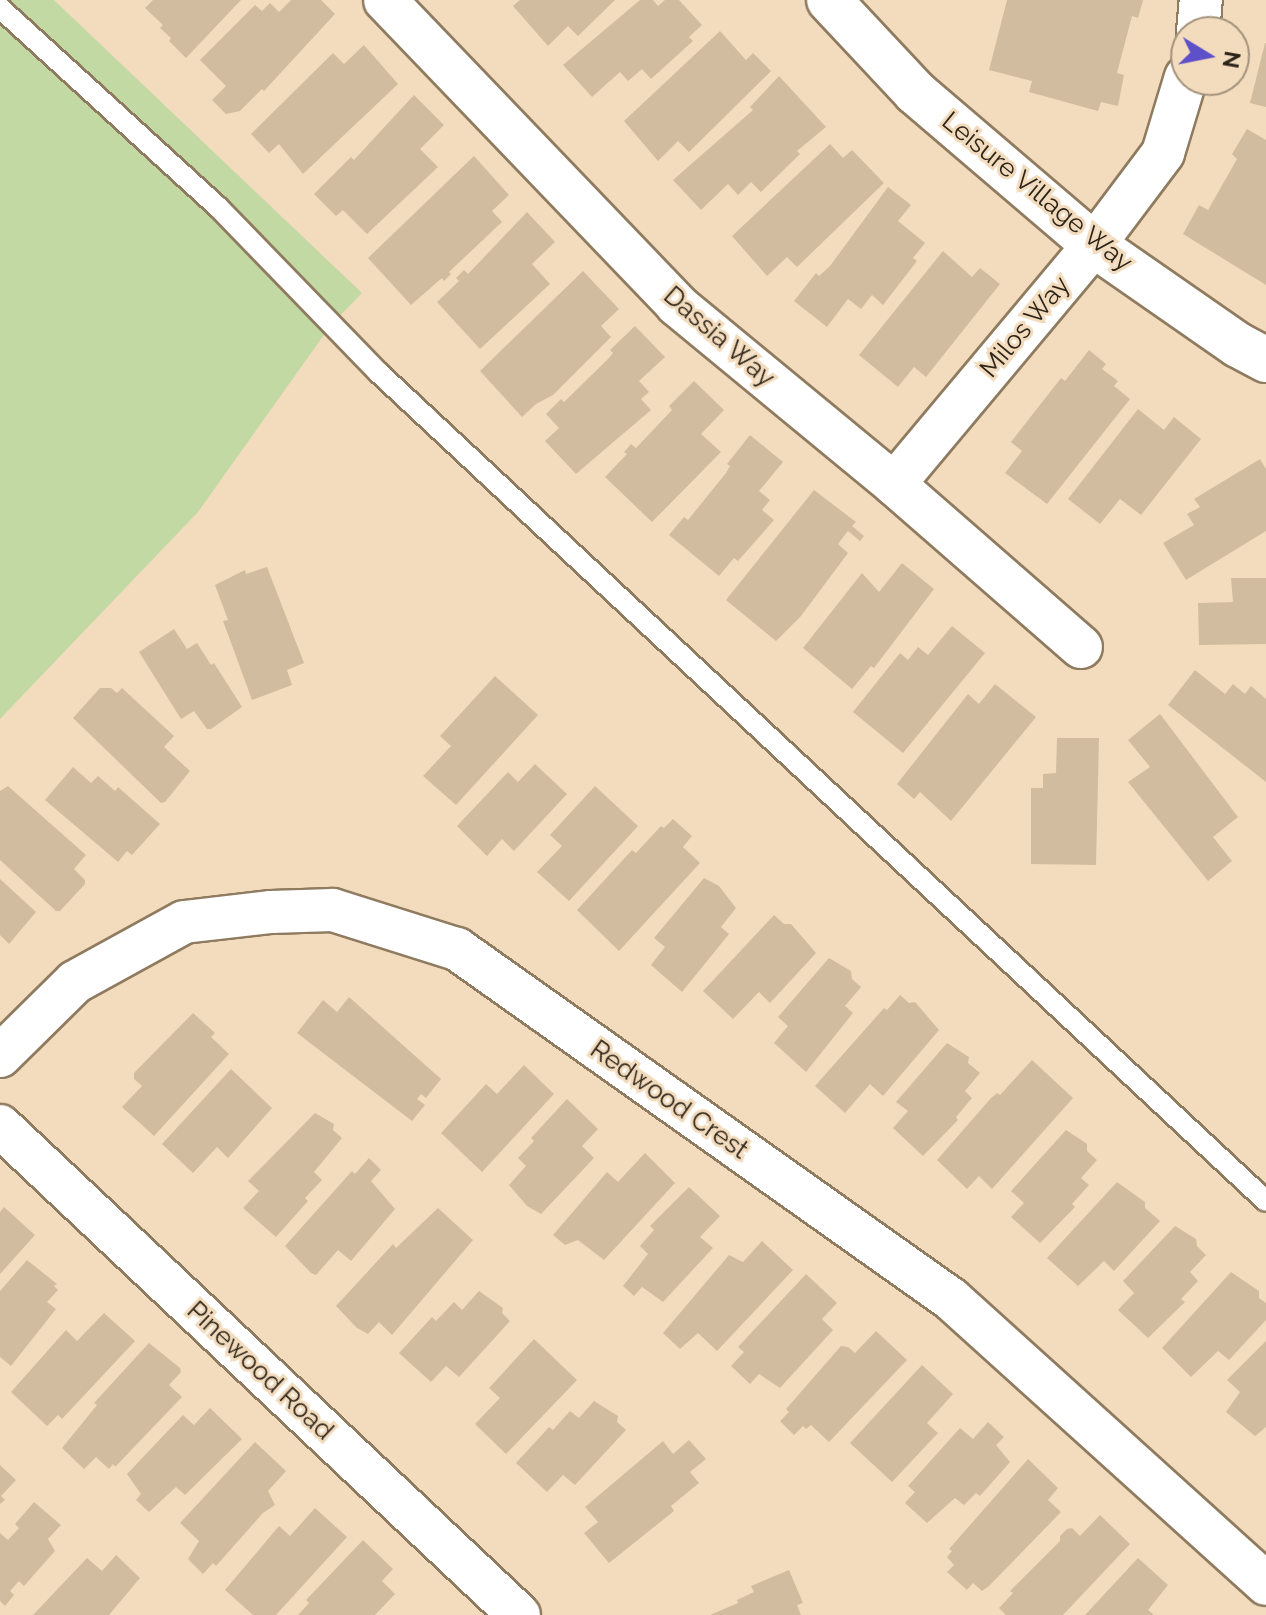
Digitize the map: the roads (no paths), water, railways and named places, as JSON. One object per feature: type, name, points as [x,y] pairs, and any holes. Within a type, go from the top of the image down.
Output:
[{"type":"street","name":"Dassia Way","points":[[385,0],[677,305],[894,484],[1081,647]]},
{"type":"street","name":"Leisure Village Way","points":[[829,0],[915,92],[1094,245],[1238,345],[1266,360]]},
{"type":"street","name":"Milos Way","points":[[894,484],[1094,245],[1163,153],[1180,96]]},
{"type":"street","name":"Redwood Crest","points":[[0,1056],[75,982],[184,922],[271,912],[333,910],[457,949],[951,1299],[1266,1584]]},
{"type":"street","name":"Pinewood Road","points":[[0,1126],[519,1615]]},
{"type":"lane","points":[[0,8],[218,207],[390,384],[1266,1201]]}]
